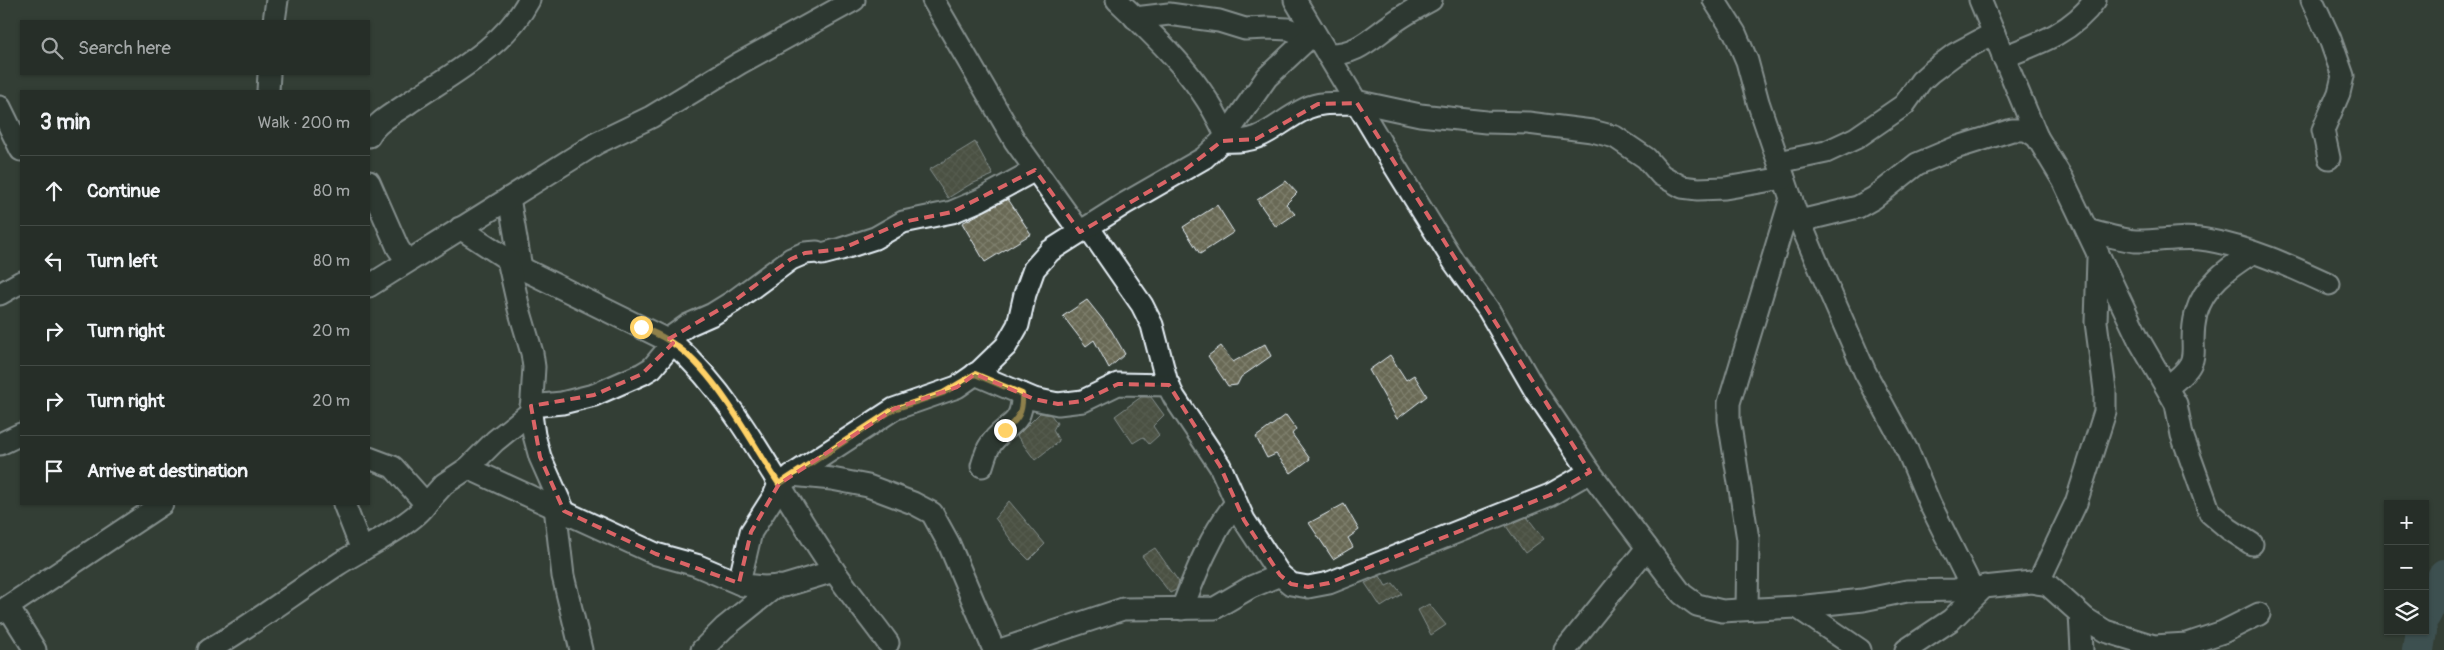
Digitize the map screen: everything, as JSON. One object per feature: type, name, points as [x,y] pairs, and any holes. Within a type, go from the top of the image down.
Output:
[{"type":"street","points":[[274,20],[277,0]]},
{"type":"street","points":[[370,135],[384,120],[503,37],[523,12],[529,0]]},
{"type":"street","points":[[370,285],[406,261],[598,144],[651,117],[740,63],[854,0]]},
{"type":"street","points":[[933,0],[1015,141],[1035,170],[1084,229],[1142,305],[1152,325],[1169,385],[1220,466],[1244,520],[1280,575],[1291,584],[1308,587],[1329,583],[1542,499],[1590,472]]},
{"type":"street","points":[[1117,0],[1157,38],[1195,84],[1217,114],[1224,138]]},
{"type":"street","points":[[1295,0],[1312,35],[1327,54],[1454,262],[1488,309],[1536,392],[1590,472],[1647,548],[1682,594],[1697,606],[1722,611],[1797,607],[1863,600],[1906,591],[2038,583],[2048,585],[2080,614],[2105,631],[2154,646],[2187,644],[2223,632],[2259,614]]},
{"type":"street","points":[[1327,54],[1342,55],[1365,44],[1392,24],[1431,0]]},
{"type":"street","points":[[1714,0],[1734,33],[1747,61],[1800,221],[1865,372],[1908,452],[1930,504],[1978,587]]},
{"type":"street","points":[[1980,0],[2037,137],[2063,180],[2139,340],[2176,404],[2182,435],[2210,513],[2229,529],[2252,544]]},
{"type":"street","points":[[2003,58],[2067,29],[2086,13],[2095,0]]},
{"type":"street","points":[[2312,0],[2330,40],[2343,76],[2339,93],[2323,130],[2329,158]]},
{"type":"street","points":[[1135,18],[1169,14],[1218,21],[1245,29],[1288,29],[1312,35]]},
{"type":"street","points":[[1224,138],[1237,142],[1256,139],[1271,132],[1306,109],[1318,104],[1356,102],[1420,115],[1537,124],[1615,136],[1646,158],[1661,175],[1682,186],[1698,189],[1725,188],[1785,179],[1826,152],[1856,138],[1904,105],[1921,81],[1931,72],[1955,54],[1994,33]]},
{"type":"street","points":[[740,583],[751,532],[785,480],[894,409],[943,393],[975,374],[1006,346],[1018,326],[1025,294],[1034,269],[1050,251],[1124,204],[1204,158],[1224,138],[1267,77],[1312,35]]},
{"type":"street","points":[[268,90],[269,75]]},
{"type":"street","points":[[0,107],[20,148]]},
{"type":"street","points":[[1800,221],[1841,213],[1858,207],[1874,198],[1917,164],[1955,148],[2012,130],[2026,130],[2037,137]]},
{"type":"street","points":[[209,650],[247,628],[362,550],[393,532],[426,504],[444,484],[468,468],[531,409],[594,395],[642,374],[652,368],[670,341],[688,325],[713,314],[734,301],[766,275],[798,256],[817,252],[822,254],[841,249],[874,238],[902,222],[952,212],[980,200],[1035,170]]},
{"type":"street","points":[[1747,609],[1748,539],[1729,420],[1729,404],[1785,179]]},
{"type":"street","points":[[370,184],[398,248],[406,261]]},
{"type":"street","points":[[509,198],[519,309],[532,353],[534,367],[531,409],[540,456],[560,509],[563,576],[581,650]]},
{"type":"street","points":[[460,228],[515,264],[670,341],[708,378],[785,480],[834,571],[888,643]]},
{"type":"street","points":[[2086,230],[2134,241],[2163,241],[2190,237],[2208,240],[2288,265],[2329,284]]},
{"type":"street","points":[[2167,387],[2191,367],[2194,357],[2193,330],[2197,312],[2206,291],[2233,265],[2252,253]]},
{"type":"street","points":[[2038,583],[2076,502],[2105,412],[2096,322],[2098,256]]},
{"type":"street","points":[[0,294],[20,283]]},
{"type":"street","points":[[975,374],[1034,399],[1071,404],[1118,384],[1169,385]]},
{"type":"street","points":[[982,466],[989,447],[1018,419],[1022,405],[1022,394]]},
{"type":"street","points":[[0,444],[20,434]]},
{"type":"street","points":[[372,456],[393,467],[426,504]]},
{"type":"street","points":[[468,468],[656,554],[704,568],[740,583],[764,587],[776,586],[834,571]]},
{"type":"street","points":[[785,480],[832,479],[868,486],[914,503],[932,513],[950,544],[994,650]]},
{"type":"street","points":[[1182,609],[1199,565],[1224,518],[1236,503]]},
{"type":"street","points":[[35,650],[4,609],[160,505]]},
{"type":"street","points":[[344,505],[362,550]]},
{"type":"street","points":[[1565,650],[1647,548]]},
{"type":"street","points":[[1000,650],[1123,609],[1215,608],[1251,587],[1280,575]]},
{"type":"street","points":[[702,650],[724,628],[776,586]]},
{"type":"street","points":[[1906,650],[1951,620],[1978,587]]},
{"type":"street","points":[[1797,607],[1860,650]]},
{"type":"street","points":[[2080,614],[2082,650]]},
{"type":"highlighted area","points":[[1357,103],[1590,472],[1550,495],[1497,518],[1329,583],[1308,587],[1291,584],[1280,575],[1244,520],[1220,466],[1169,385],[1118,384],[1083,401],[1058,404],[1034,399],[975,374],[957,387],[894,409],[779,484],[751,532],[739,583],[656,554],[564,511],[540,457],[531,406],[594,395],[642,374],[673,343],[667,340],[734,301],[791,259],[805,253],[841,249],[903,222],[952,212],[1035,170],[1080,232],[1182,172],[1222,141],[1256,139],[1318,104]]},
{"type":"building","points":[[975,142],[993,175],[969,185],[948,198],[929,170]]},
{"type":"building","points":[[1286,181],[1297,193],[1286,204],[1295,214],[1276,227],[1257,200]]},
{"type":"building","points":[[1008,199],[1031,234],[985,262],[962,223]]},
{"type":"building","points":[[1217,205],[1234,232],[1200,254],[1183,227]]},
{"type":"building","points":[[1087,300],[1111,330],[1125,354],[1109,368],[1094,340],[1086,346],[1063,316]]},
{"type":"building","points":[[1265,344],[1271,356],[1241,377],[1237,385],[1228,386],[1208,356],[1221,346],[1233,362]]},
{"type":"building","points":[[1390,355],[1406,380],[1414,375],[1427,396],[1397,419],[1369,370]]},
{"type":"building","points":[[1141,397],[1151,397],[1164,415],[1153,426],[1159,435],[1149,444],[1143,437],[1133,443],[1115,416]]},
{"type":"building","points":[[1040,413],[1051,415],[1057,423],[1053,430],[1059,441],[1035,460],[1017,436]]},
{"type":"building","points":[[1286,415],[1296,429],[1292,434],[1310,459],[1291,473],[1276,454],[1267,458],[1256,437]]},
{"type":"building","points":[[1009,501],[1045,544],[1029,560],[1017,548],[995,518]]},
{"type":"building","points":[[1344,504],[1359,530],[1348,538],[1353,547],[1333,559],[1309,523]]},
{"type":"building","points":[[1527,517],[1544,539],[1525,553],[1506,526]]},
{"type":"building","points":[[1155,548],[1179,582],[1176,590],[1170,593],[1142,556]]},
{"type":"building","points":[[1380,576],[1386,586],[1393,583],[1402,594],[1381,607],[1365,583]]},
{"type":"building","points":[[1429,604],[1446,625],[1431,635],[1418,610]]},
{"type":"waterway","points":[[2429,607],[2444,575]]},
{"type":"waterway","points":[[2418,650],[2420,635]]},
{"type":"route","points":[[641,327],[673,343],[702,371],[734,412],[779,484],[894,409],[919,402],[957,387],[975,374],[1022,394],[1022,405],[1018,419],[1005,430]]}]
